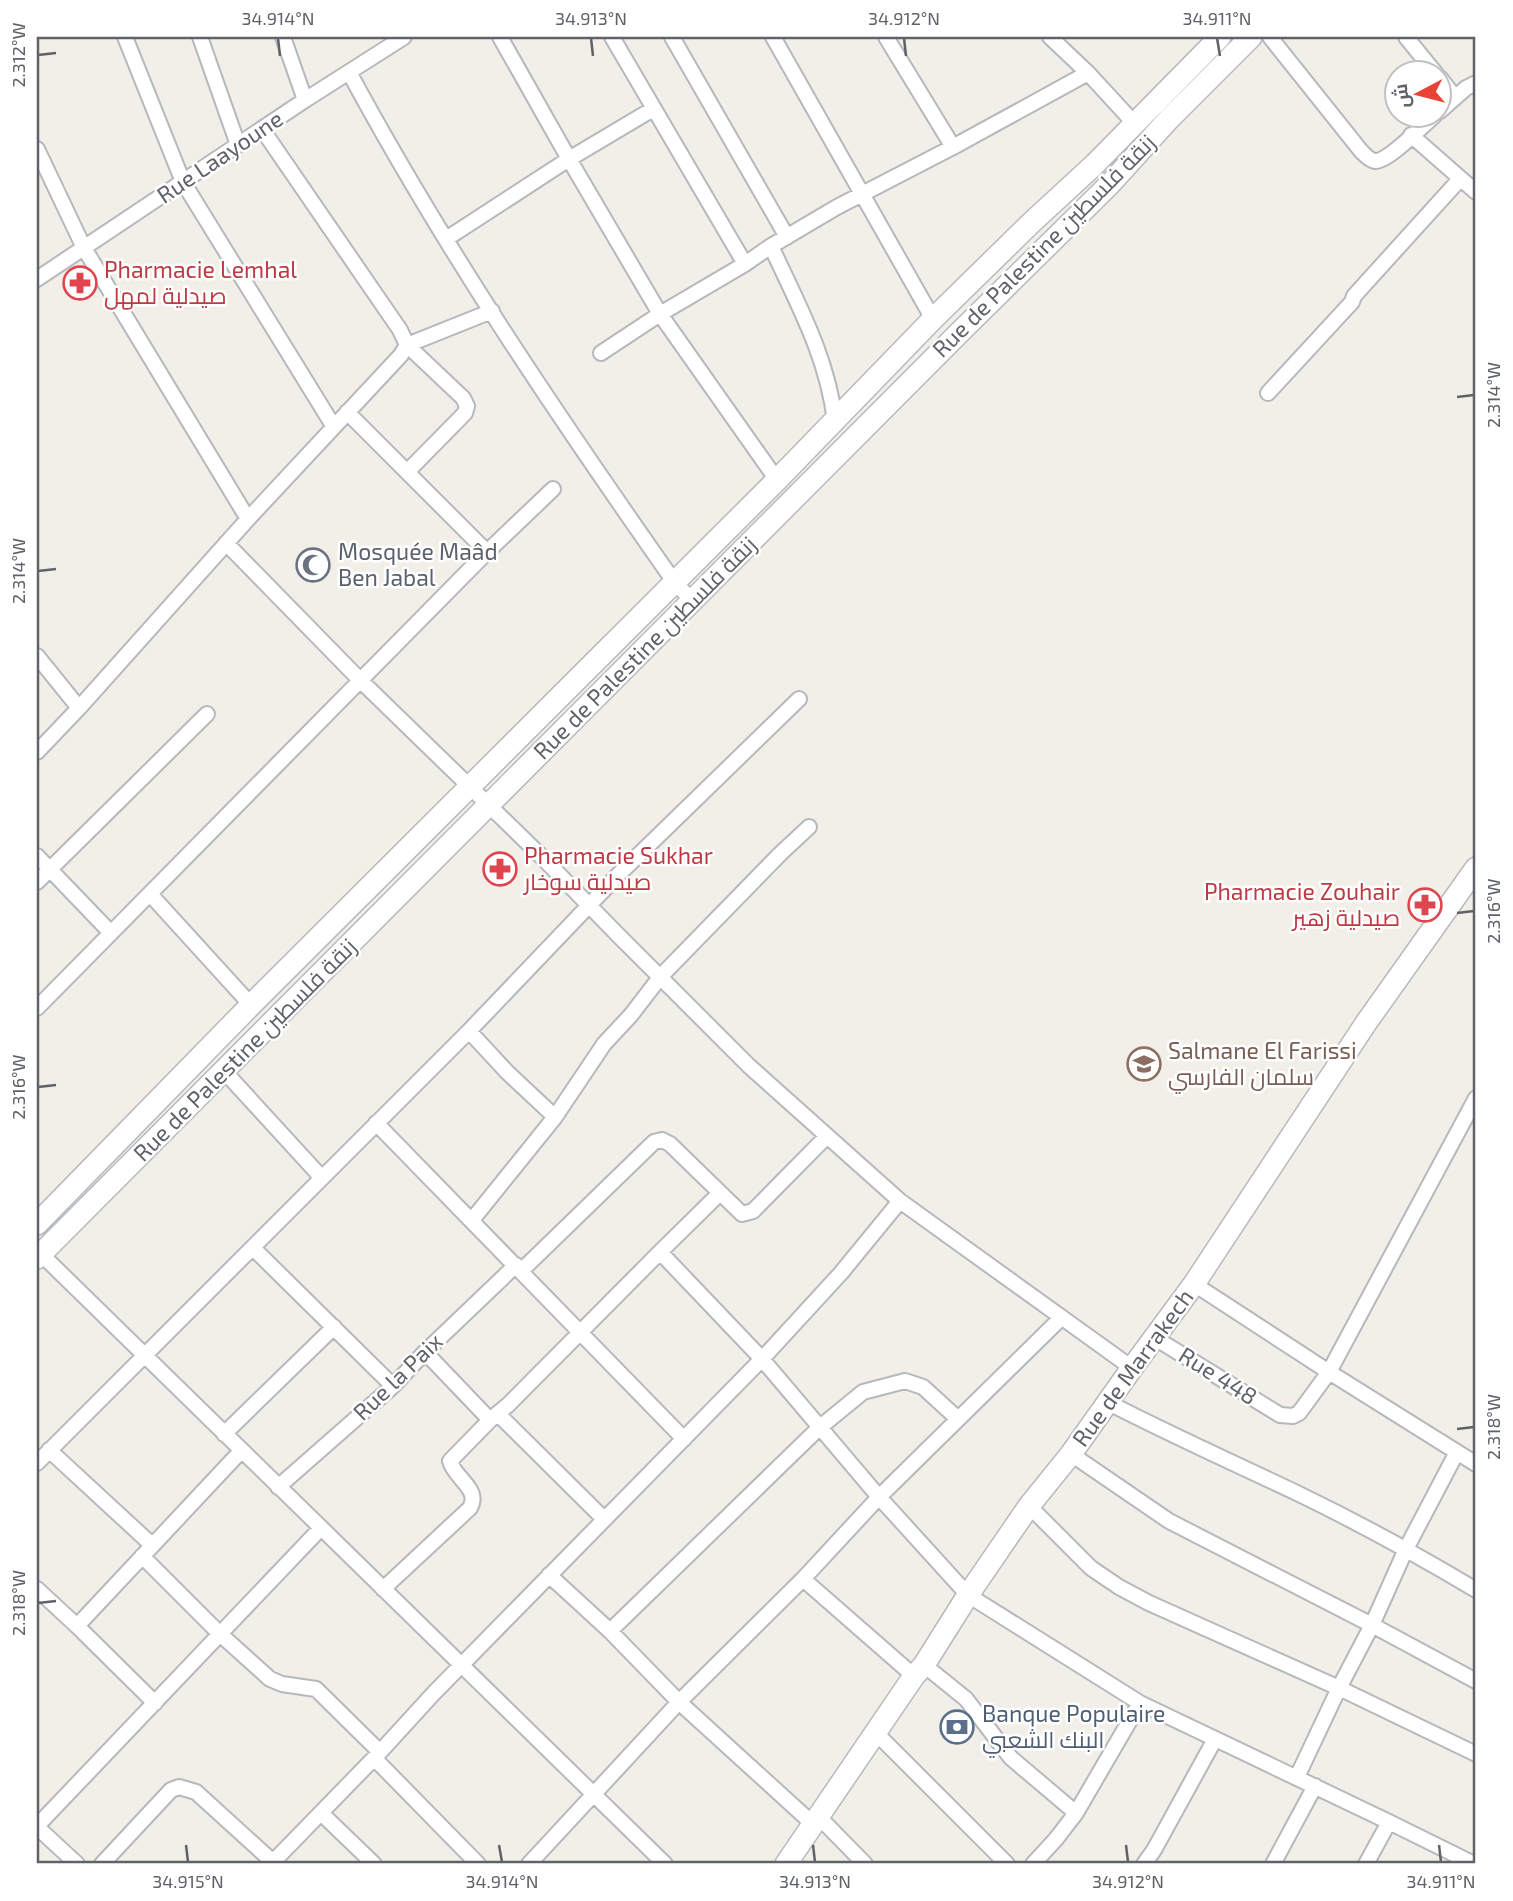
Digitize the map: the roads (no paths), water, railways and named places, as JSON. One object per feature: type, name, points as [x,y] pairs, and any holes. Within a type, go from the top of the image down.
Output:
[{"type":"main road","name":"Rue de Palestine زنقة فلسطين","points":[[37,1224],[251,1005],[777,480],[933,319],[1220,37]]},
{"type":"main road","name":"Rue de Palestine زنقة فلسطين","points":[[38,1254],[1110,184],[1169,119],[1251,37]]},
{"type":"main road","name":"Rue de Marrakech","points":[[786,1864],[1029,1506],[1071,1454],[1194,1284],[1366,1023],[1476,868]]},
{"type":"street","points":[[125,37],[183,182],[334,427]]},
{"type":"street","points":[[200,37],[238,145]]},
{"type":"street","points":[[283,37],[305,100]]},
{"type":"street","name":"Rue Laayoune","points":[[37,279],[404,37]]},
{"type":"street","points":[[500,37],[660,314],[777,480]]},
{"type":"street","points":[[611,37],[744,264]]},
{"type":"street","points":[[672,37],[787,237]]},
{"type":"street","points":[[773,37],[933,319]]},
{"type":"street","points":[[886,37],[953,147]]},
{"type":"street","points":[[1050,37],[1134,123]]},
{"type":"street","points":[[1270,37],[1368,158],[1376,161],[1386,158],[1417,130]]},
{"type":"street","points":[[1406,37],[1425,60]]},
{"type":"street","points":[[349,72],[446,239],[575,441],[675,583],[692,600]]},
{"type":"street","points":[[601,353],[660,314],[862,192],[953,147],[1088,73]]},
{"type":"street","points":[[1455,97],[1476,83]]},
{"type":"street","points":[[446,239],[569,159],[653,109]]},
{"type":"street","points":[[262,129],[400,330],[407,345],[463,398],[467,406],[465,413],[407,472]]},
{"type":"street","points":[[1411,135],[1476,192]]},
{"type":"street","points":[[37,149],[84,247],[248,519]]},
{"type":"street","points":[[1268,393],[1460,179]]},
{"type":"street","points":[[771,246],[821,358],[835,421]]},
{"type":"street","points":[[37,752],[401,355],[407,345],[492,311]]},
{"type":"street","points":[[347,412],[487,552]]},
{"type":"street","points":[[37,1008],[487,552],[553,489]]},
{"type":"street","points":[[226,543],[361,681],[471,787],[749,1066],[900,1201],[1132,1368]]},
{"type":"street","points":[[37,656],[79,708]]},
{"type":"street","points":[[37,1463],[469,1031],[619,874],[799,699]]},
{"type":"street","points":[[37,882],[207,714]]},
{"type":"street","points":[[472,1220],[555,1117],[604,1044],[661,976],[808,827]]},
{"type":"street","points":[[37,856],[111,933]]},
{"type":"street","points":[[150,894],[251,1005]]},
{"type":"street","points":[[469,1031],[555,1117]]},
{"type":"street","points":[[224,1071],[322,1178]]},
{"type":"street","points":[[1329,1372],[1476,1098]]},
{"type":"street","points":[[376,1123],[684,1439]]},
{"type":"street","points":[[383,1589],[471,1508],[473,1493],[450,1461],[720,1193],[742,1214],[748,1213],[827,1136]]},
{"type":"street","name":"Rue la Paix","points":[[278,1486],[393,1386],[425,1352],[654,1142],[662,1140],[670,1144],[720,1193]]},
{"type":"street","points":[[102,1864],[171,1790],[179,1787],[196,1792],[272,1863],[549,1574],[762,1359],[841,1273],[900,1201]]},
{"type":"street","points":[[253,1248],[393,1386]]},
{"type":"street","points":[[660,1252],[762,1359],[879,1497],[968,1595],[1140,1703],[1474,1864]]},
{"type":"street","points":[[38,1254],[665,1864]]},
{"type":"street","points":[[1194,1284],[1476,1464]]},
{"type":"street","points":[[529,1864],[678,1702],[803,1579],[879,1497],[1061,1318]]},
{"type":"street","points":[[224,1434],[334,1327]]},
{"type":"street","name":"Rue 448","points":[[1155,1338],[1280,1415],[1293,1416],[1299,1413],[1329,1372]]},
{"type":"street","points":[[425,1352],[604,1519]]},
{"type":"street","points":[[610,1631],[819,1428],[863,1392],[905,1381],[923,1387],[958,1419]]},
{"type":"street","points":[[1107,1402],[1302,1496],[1406,1549],[1476,1590]]},
{"type":"street","points":[[49,1450],[147,1550],[220,1634],[270,1679],[282,1684],[316,1689],[478,1864]]},
{"type":"street","points":[[78,1626],[242,1450]]},
{"type":"street","points":[[1297,1777],[1372,1625],[1406,1549],[1457,1452]]},
{"type":"street","points":[[1071,1454],[1169,1521],[1476,1681]]},
{"type":"street","points":[[1029,1506],[1091,1568],[1119,1587],[1476,1754]]},
{"type":"street","points":[[77,1864],[37,1826],[321,1528]]},
{"type":"street","points":[[549,1574],[610,1631],[678,1702],[864,1864]]},
{"type":"street","points":[[803,1579],[919,1671],[966,1699],[1011,1758],[1076,1813]]},
{"type":"street","points":[[37,1589],[155,1703]]},
{"type":"street","points":[[1033,1864],[1076,1813],[1140,1703]]},
{"type":"street","points":[[876,1733],[1007,1864]]},
{"type":"street","points":[[1144,1864],[1215,1738]]},
{"type":"street","points":[[1273,1864],[1315,1786]]},
{"type":"street","points":[[321,1813],[374,1864]]},
{"type":"street","points":[[1366,1864],[1389,1822]]},
{"type":"place","name":"Pharmacie Lemhal صيدلية لمهل","points":[[80,283]]},
{"type":"place","name":"Mosquée Maâd Ben Jabal","points":[[313,565]]},
{"type":"place","name":"Pharmacie Sukhar صيدلية سوخار","points":[[500,869]]},
{"type":"place","name":"Pharmacie Zouhair صيدلية زهير","points":[[1425,905]]},
{"type":"place","name":"Salmane El Farissi سلمان الفارسي","points":[[1144,1064]]},
{"type":"place","name":"Banque Populaire البنك الشعبي","points":[[957,1727]]}]
